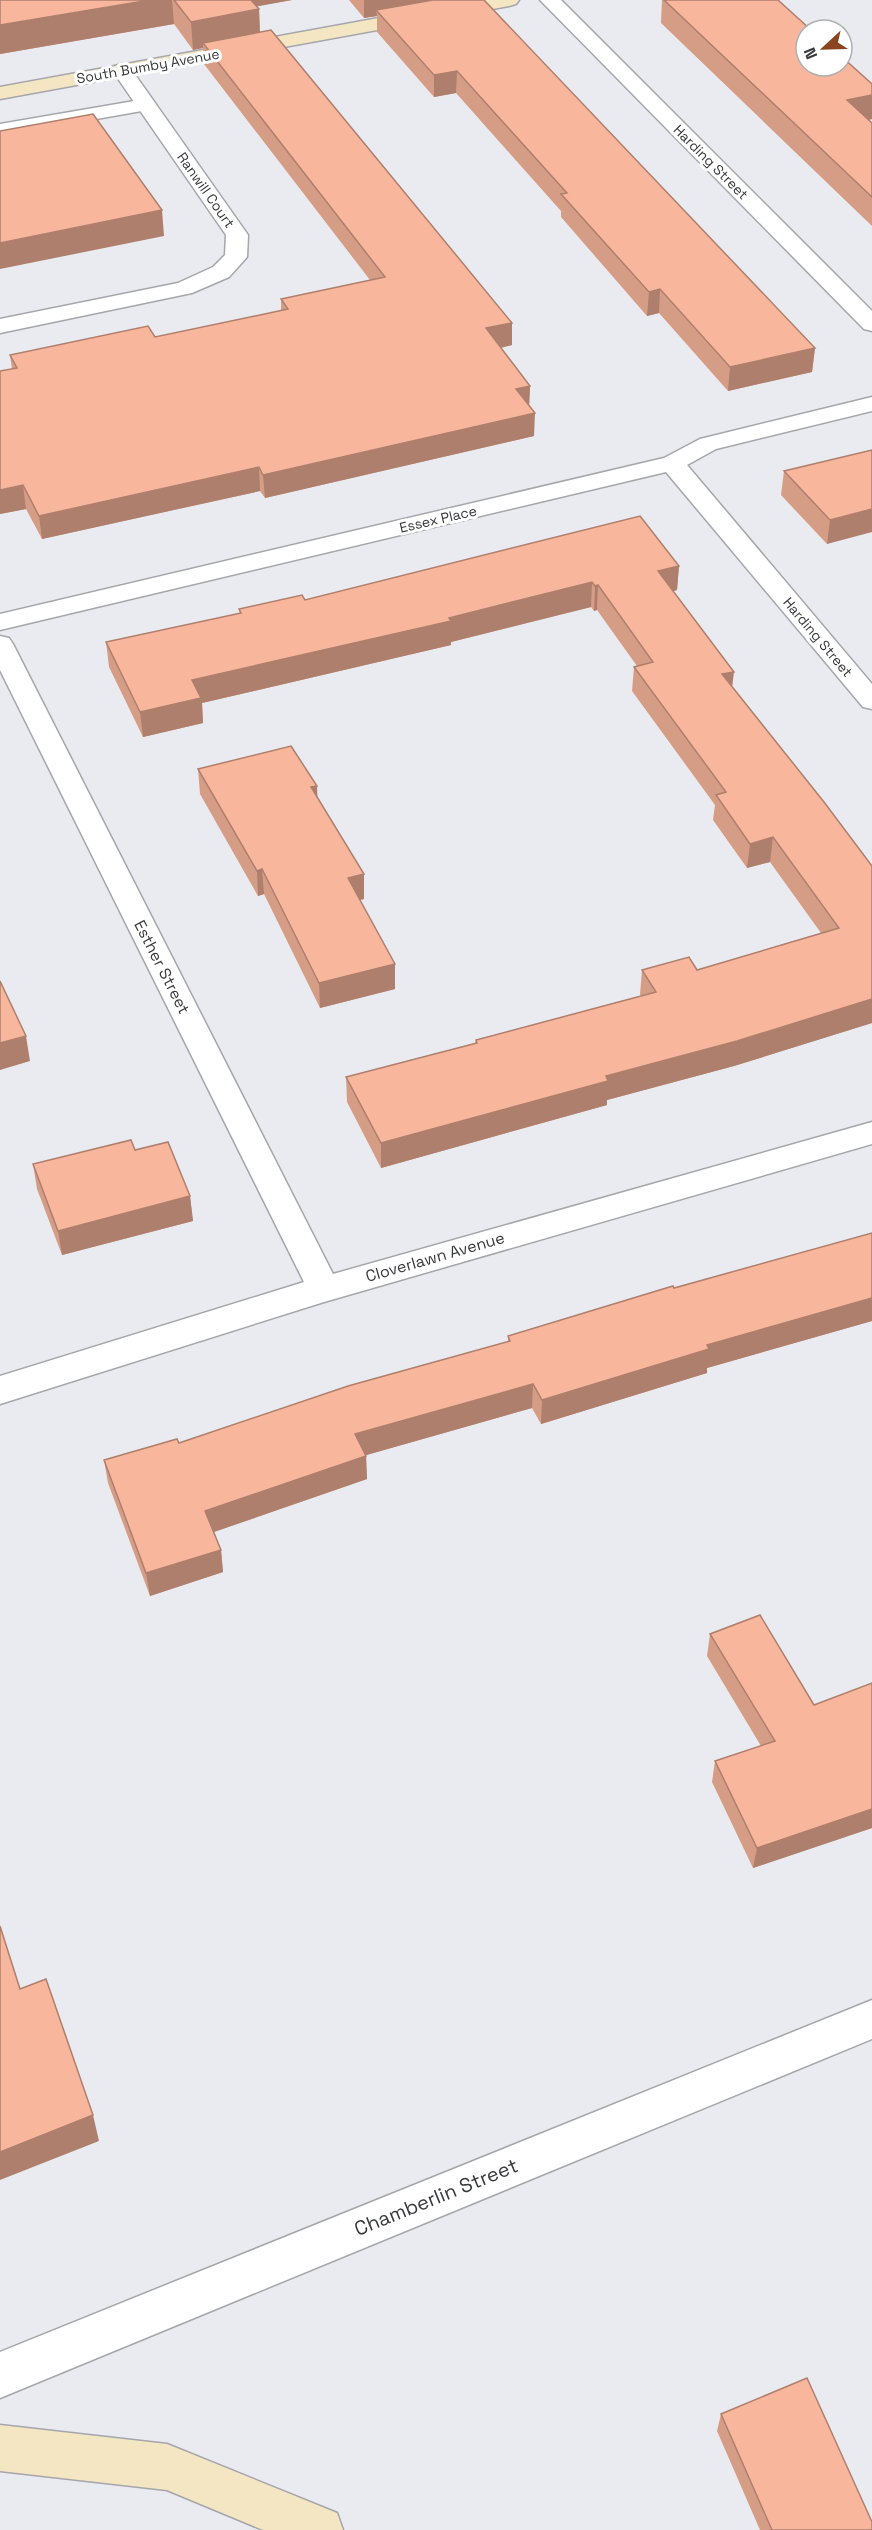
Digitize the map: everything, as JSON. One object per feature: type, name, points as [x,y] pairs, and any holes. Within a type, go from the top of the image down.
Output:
[{"type":"street","name":"South Bumby Avenue","points":[[0,93],[509,0]]},
{"type":"street","name":"Harding Street","points":[[550,0],[872,324]]},
{"type":"street","name":"Ranwill Court","points":[[0,326],[184,288],[221,272],[236,256],[237,235],[122,70]]},
{"type":"street","name":"Essex Place","points":[[0,622],[672,463],[708,444],[872,404]]},
{"type":"street","name":"Harding Street","points":[[672,463],[872,701]]},
{"type":"street","name":"Esther Street","points":[[0,644],[324,1289]]},
{"type":"street","name":"Cloverlawn Avenue","points":[[0,1390],[324,1289],[872,1133]]},
{"type":"street","name":"Chamberlin Street","points":[[0,2375],[872,2019]]},
{"type":"street","points":[[0,2448],[167,2467],[321,2530]]},
{"type":"lane","points":[[0,130],[146,105]]},
{"type":"building","points":[[0,0],[150,0],[0,25]]},
{"type":"building","points":[[174,0],[251,0],[259,9],[191,22]]},
{"type":"building","points":[[433,0],[484,0],[815,348],[730,367],[660,289],[649,292],[561,194],[567,193],[457,71],[434,75],[376,10]]},
{"type":"building","points":[[664,0],[778,0],[798,18],[794,18],[794,78],[854,78],[854,68],[872,84],[872,95],[847,100],[872,123],[872,197]]},
{"type":"building","points":[[271,30],[512,323],[486,328],[530,386],[516,389],[535,413],[263,475],[259,467],[39,516],[23,485],[0,490],[0,371],[17,368],[10,355],[148,326],[155,337],[288,309],[281,299],[385,277],[203,43]]},
{"type":"building","points":[[93,114],[162,210],[0,243],[0,131]]},
{"type":"building","points":[[872,450],[872,509],[830,520],[784,471]]},
{"type":"building","points":[[640,516],[679,566],[658,571],[734,672],[722,674],[872,866],[872,999],[737,1041],[606,1076],[608,1081],[381,1143],[346,1077],[477,1043],[476,1040],[656,992],[642,970],[689,957],[697,970],[839,928],[773,837],[750,844],[716,795],[726,792],[634,667],[653,662],[598,585],[595,586],[592,582],[449,618],[451,621],[192,680],[201,698],[140,712],[106,642],[241,613],[239,609],[302,595],[305,600]]},
{"type":"building","points":[[291,746],[317,786],[311,787],[364,874],[348,878],[395,964],[319,983],[262,869],[257,871],[198,769]]},
{"type":"building","points":[[0,981],[26,1036],[0,1043]]},
{"type":"building","points":[[131,1140],[135,1150],[168,1142],[190,1196],[58,1231],[33,1164]]},
{"type":"building","points":[[872,1233],[872,1298],[707,1345],[709,1349],[542,1400],[533,1384],[355,1434],[366,1456],[205,1511],[221,1550],[146,1573],[104,1460],[177,1439],[179,1443],[348,1386],[510,1341],[508,1336],[673,1286],[674,1288]]},
{"type":"building","points":[[760,1615],[814,1705],[872,1683],[872,1809],[757,1848],[715,1761],[775,1741],[710,1634]]},
{"type":"building","points":[[0,1926],[20,1989],[46,1979],[93,2115],[0,2152]]},
{"type":"building","points":[[807,2378],[872,2522],[872,2530],[772,2530],[721,2414]]}]
